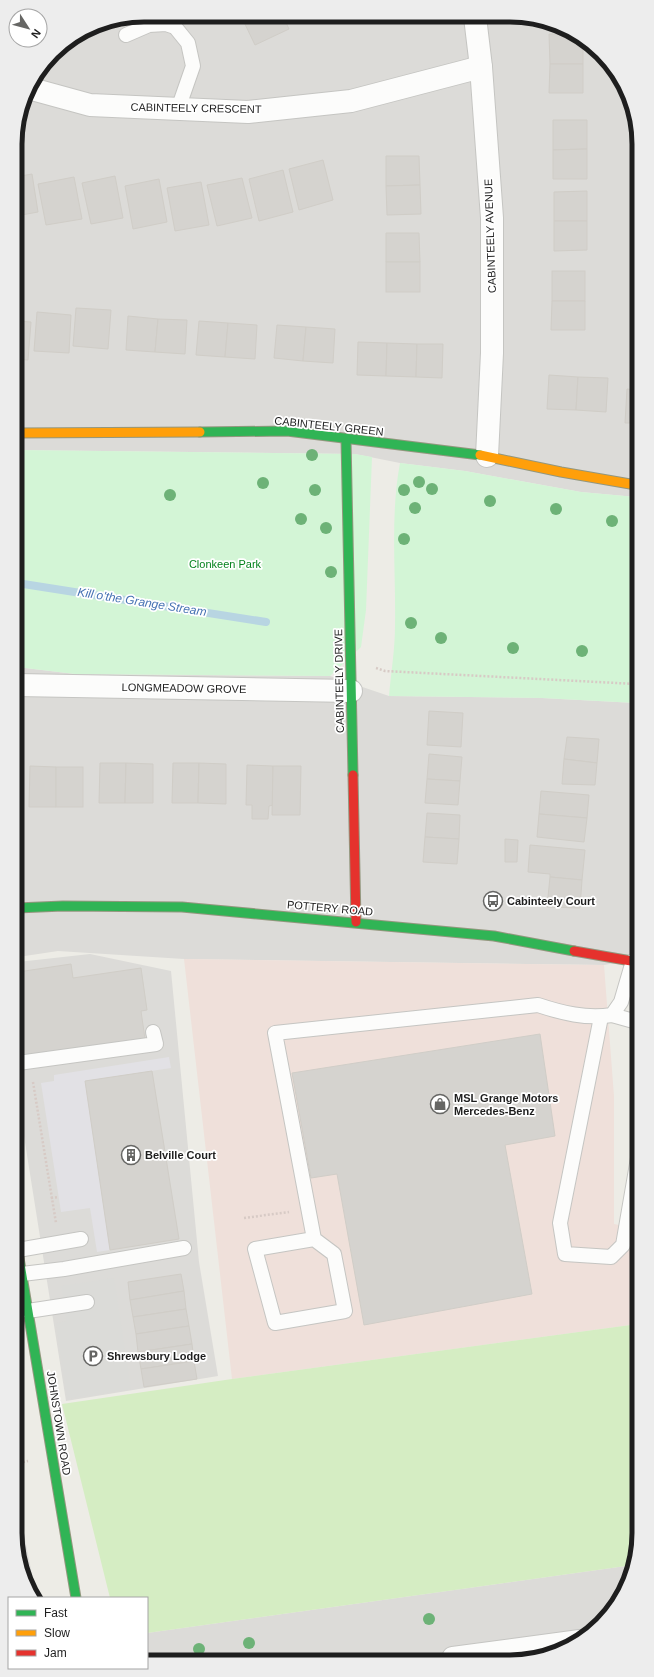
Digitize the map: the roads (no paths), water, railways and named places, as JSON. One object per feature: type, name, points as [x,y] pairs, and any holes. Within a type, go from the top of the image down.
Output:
[{"type":"street","name":"CABINTEELY AVENUE","points":[[476,22],[481,68],[492,218],[492,354],[487,456]]},
{"type":"street","name":"CABINTEELY CRESCENT","points":[[35,90],[90,105],[248,112],[351,101],[481,68]]},
{"type":"street","name":"CABINTEELY GREEN","points":[[22,433],[286,431],[487,456],[561,472],[632,484]]},
{"type":"street","name":"CABINTEELY DRIVE","points":[[346,439],[356,922]]},
{"type":"street","name":"LONGMEADOW GROVE","points":[[22,685],[351,691]]},
{"type":"street","name":"POTTERY ROAD","points":[[22,908],[63,906],[182,907],[356,922],[494,936],[632,960]]},
{"type":"street","name":"JOHNSTOWN ROAD","points":[[22,1274],[76,1597]]},
{"type":"street","points":[[477,1655],[560,1644]]},
{"type":"lane","points":[[126,35],[149,25],[166,24],[175,27],[188,43],[193,66],[178,109]]},
{"type":"lane","points":[[632,970],[621,1002],[606,1016],[560,1223],[565,1254],[611,1257],[623,1245],[632,1193]]},
{"type":"lane","points":[[314,1239],[255,1249],[275,1323],[345,1311],[334,1254],[314,1239],[275,1034],[538,1005],[564,1014],[606,1016],[632,1021]]},
{"type":"lane","points":[[24,1062],[156,1044],[153,1032]]},
{"type":"lane","points":[[22,1250],[81,1239]]},
{"type":"lane","points":[[22,1274],[64,1269],[184,1248]]},
{"type":"lane","points":[[28,1311],[87,1302]]},
{"type":"waterway","name":"Kill o'the Grange Stream","points":[[22,584],[266,622]]},
{"type":"place","name":"Cabinteely Court","points":[[493,901]]},
{"type":"place","name":"MSL Grange Motors Mercedes-Benz","points":[[440,1104]]},
{"type":"place","name":"Belville Court","points":[[131,1155]]},
{"type":"place","name":"Shrewsbury Lodge","points":[[93,1356]]},
{"type":"park label","name":"Clonkeen Park","points":[[225,564]]}]
